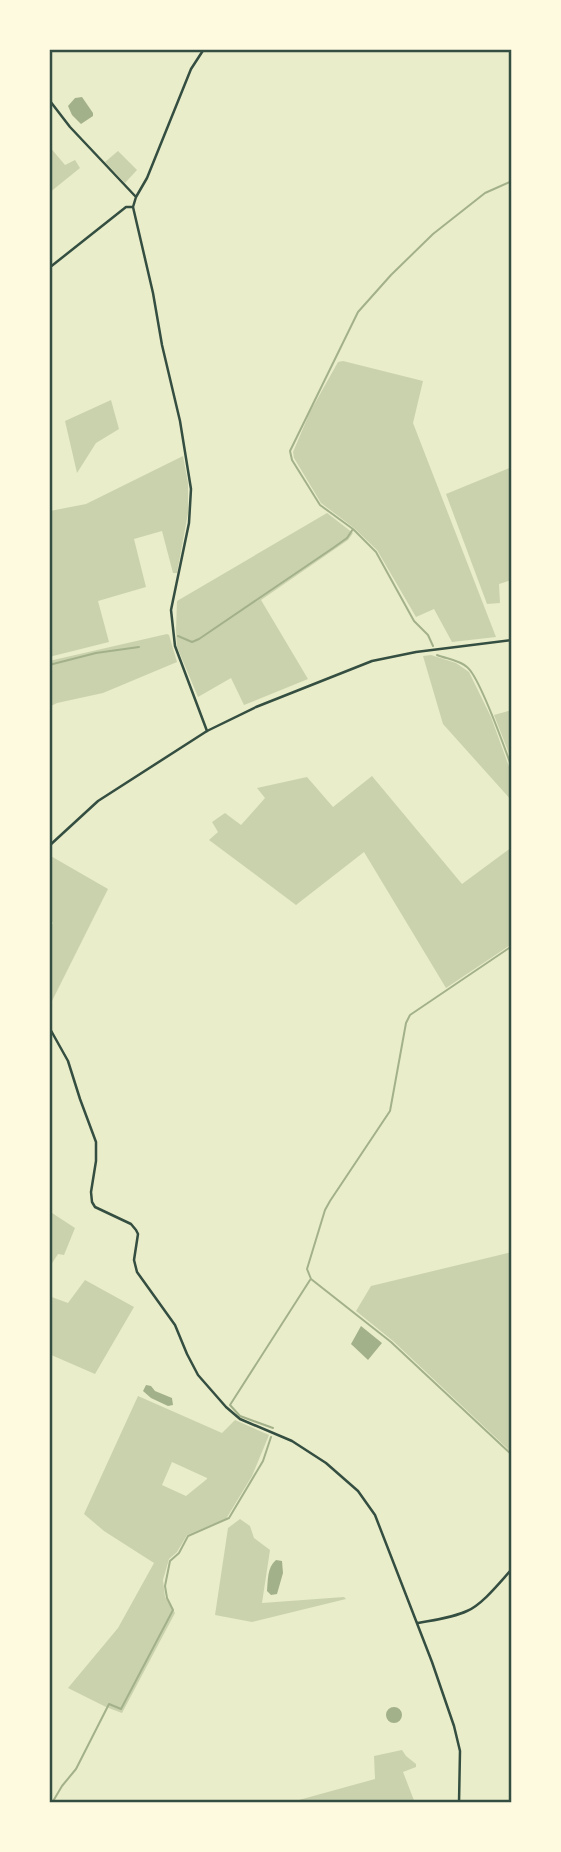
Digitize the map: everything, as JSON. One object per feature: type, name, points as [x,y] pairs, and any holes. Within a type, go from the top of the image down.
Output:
[{"type":"street","points":[[204,49],[191,69],[133,207],[180,421],[191,489],[189,523],[171,610],[175,646],[207,731]]},
{"type":"street","points":[[50,101],[70,127],[136,197]]},
{"type":"street","points":[[49,268],[126,207],[133,207]]},
{"type":"street","points":[[49,846],[98,801],[207,731],[256,706],[372,661],[400,654],[512,640]]},
{"type":"street","points":[[49,1027],[68,1061],[96,1142],[92,1202],[96,1207],[131,1224],[136,1230],[138,1234],[134,1260],[137,1272],[175,1325],[198,1375],[226,1408],[240,1419],[292,1441],[326,1463],[358,1491],[375,1515],[454,1726],[460,1751],[459,1803]]},
{"type":"street","points":[[417,1623],[469,1610],[512,1569]]},
{"type":"shaded area","points":[[82,97],[93,116],[81,124],[68,106],[75,98]]},
{"type":"shaded area","points":[[49,146],[65,165],[75,160],[80,168],[49,193]]},
{"type":"shaded area","points":[[118,151],[137,170],[125,183],[105,162]]},
{"type":"shaded area","points":[[338,362],[423,381],[413,423],[496,637],[452,642],[434,609],[416,617],[377,550],[321,503],[294,458],[293,452],[310,412]]},
{"type":"shaded area","points":[[111,400],[119,429],[96,443],[77,473],[65,421]]},
{"type":"shaded area","points":[[183,456],[188,483],[188,513],[177,573],[173,573],[162,531],[134,539],[146,587],[98,601],[109,642],[49,657],[49,510],[86,504]]},
{"type":"shaded area","points":[[512,467],[512,580],[499,584],[500,603],[487,604],[446,494]]},
{"type":"shaded area","points":[[327,513],[353,533],[348,540],[261,600],[308,679],[244,705],[231,678],[198,697],[177,647],[177,601]]},
{"type":"shaded area","points":[[167,634],[177,662],[103,693],[49,707],[49,661]]},
{"type":"shaded area","points":[[431,655],[456,663],[469,672],[491,717],[512,775],[512,801],[443,724],[423,656]]},
{"type":"shaded area","points":[[512,710],[512,761],[494,715]]},
{"type":"shaded area","points":[[372,776],[462,884],[512,847],[512,944],[446,988],[364,852],[296,905],[209,840],[218,832],[212,822],[225,813],[241,825],[265,798],[257,788],[307,777],[333,807]]},
{"type":"shaded area","points":[[49,855],[108,889],[49,1007],[49,928],[53,923],[49,918]]},
{"type":"shaded area","points":[[49,1211],[75,1228],[64,1255],[58,1254],[49,1268]]},
{"type":"shaded area","points":[[512,1252],[512,1453],[393,1341],[356,1311],[371,1286]]},
{"type":"shaded area","points":[[85,1280],[134,1307],[95,1374],[49,1354],[49,1296],[68,1303]]},
{"type":"shaded area","points":[[361,1326],[382,1343],[368,1360],[351,1344]]},
{"type":"shaded area","points":[[146,1385],[172,1398],[173,1405],[168,1406],[151,1398],[143,1391]]},
{"type":"shaded area","points":[[138,1396],[222,1433],[235,1420],[269,1435],[252,1476],[226,1519],[187,1535],[177,1552],[169,1559],[163,1580],[165,1597],[175,1613],[122,1713],[68,1688],[118,1628],[154,1563],[104,1531],[84,1514]],"holes":[[[172,1462],[207,1478],[186,1496],[162,1485]]]},
{"type":"shaded area","points":[[240,1519],[250,1526],[254,1538],[270,1550],[262,1603],[346,1599],[252,1622],[215,1615],[228,1528]]},
{"type":"shaded area","points":[[276,1560],[282,1561],[283,1573],[277,1594],[271,1595],[267,1591],[268,1574]]},
{"type":"shaded area","points":[[394,1707],[400,1709],[400,1721],[394,1723],[388,1721],[386,1715],[388,1709]]},
{"type":"shaded area","points":[[402,1750],[416,1764],[416,1767],[403,1772],[415,1803],[288,1803],[375,1779],[374,1756]]},
{"type":"waterway","points":[[433,646],[428,635],[414,621],[376,552],[353,529],[320,505],[292,460],[290,451],[358,312],[433,234],[485,193],[512,181]]},
{"type":"waterway","points":[[178,636],[192,642],[199,639],[333,548],[347,538],[353,529]]},
{"type":"waterway","points":[[49,665],[96,653],[139,647]]},
{"type":"waterway","points":[[437,655],[460,663],[472,673],[492,714],[512,768]]},
{"type":"waterway","points":[[512,946],[410,1015],[406,1023],[390,1111],[325,1210],[307,1269],[311,1279],[391,1342],[512,1455]]},
{"type":"waterway","points":[[273,1428],[240,1416],[230,1405],[310,1280]]},
{"type":"waterway","points":[[52,1803],[76,1769],[109,1704],[121,1709],[173,1610],[165,1586],[170,1561],[179,1553],[188,1536],[229,1518],[263,1461],[271,1437]]}]
